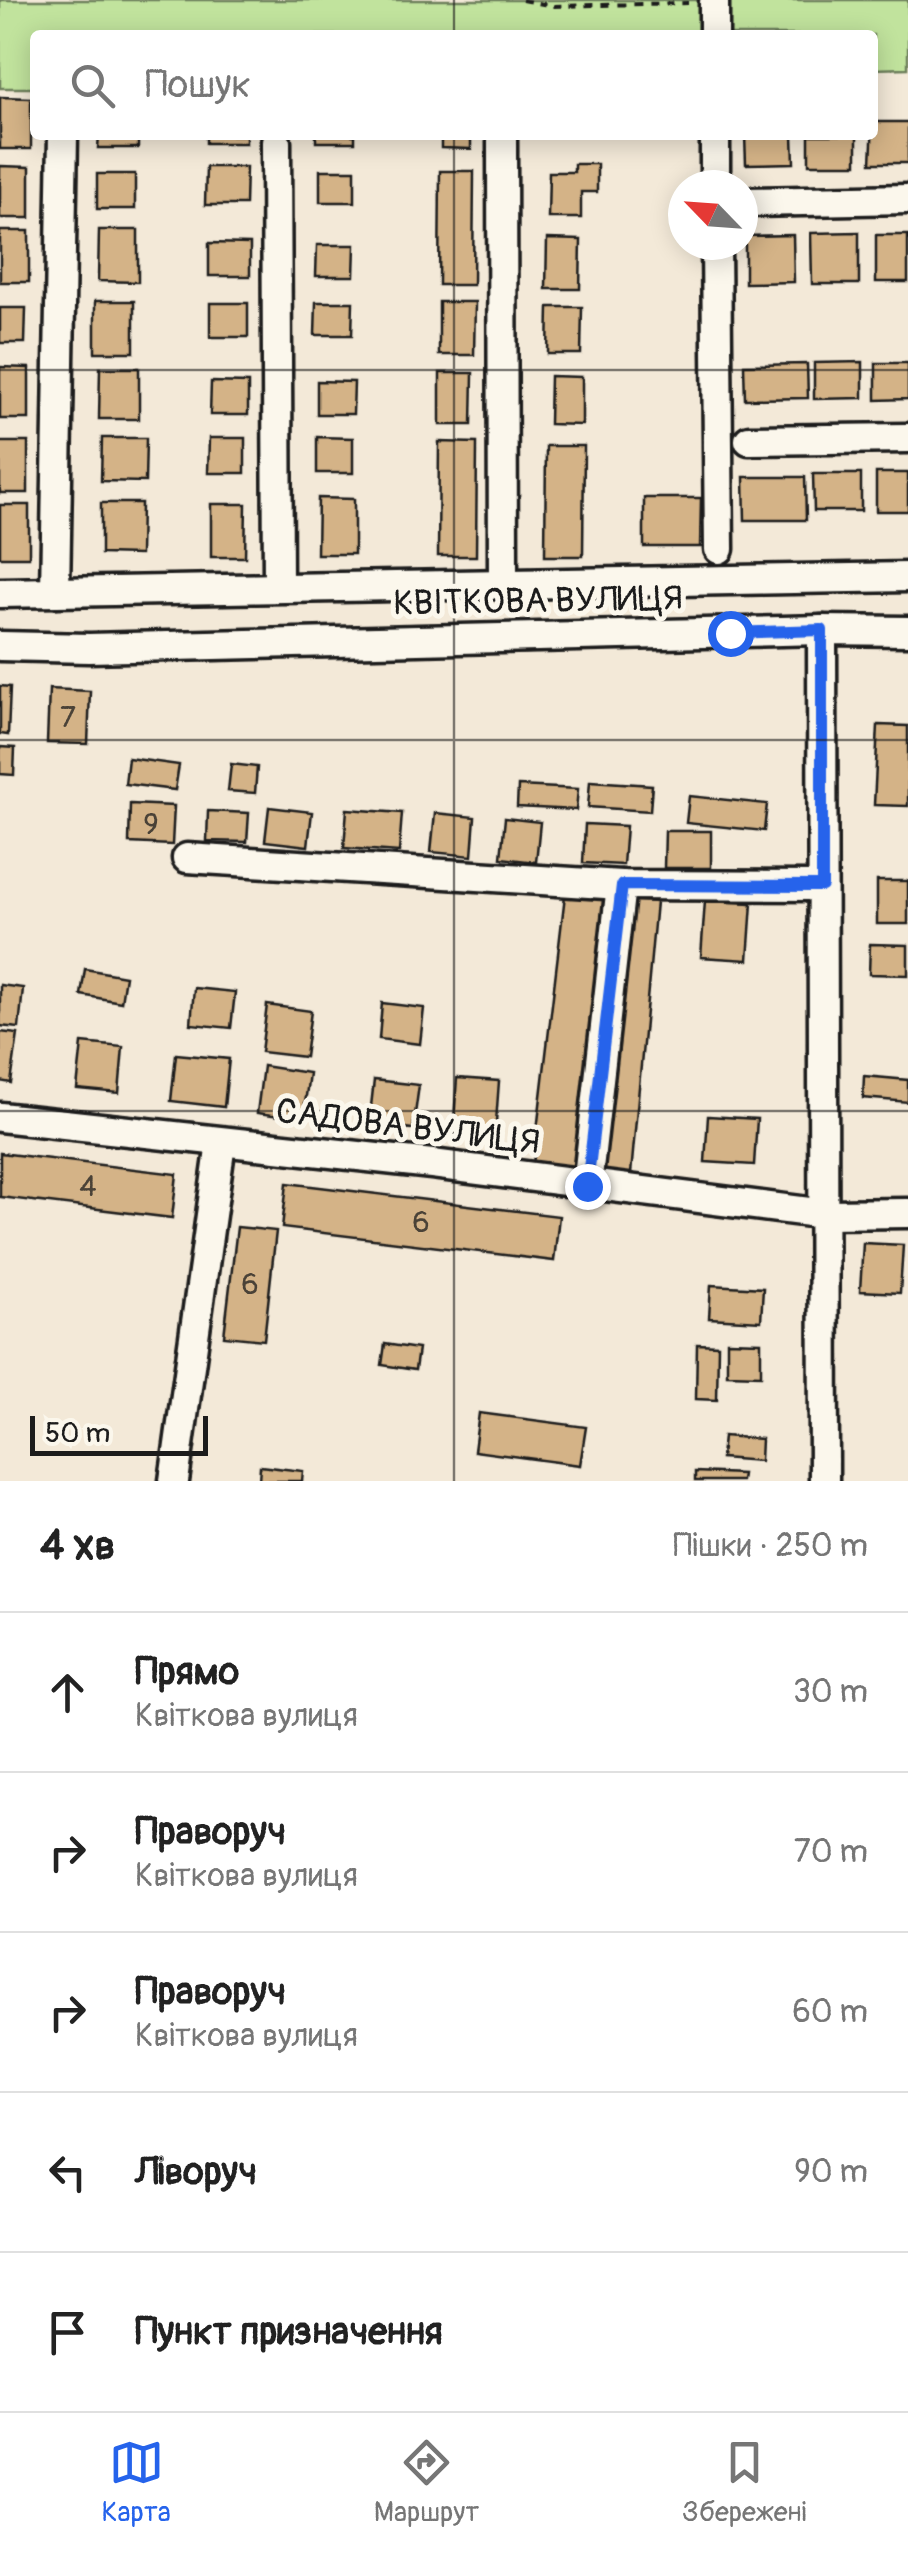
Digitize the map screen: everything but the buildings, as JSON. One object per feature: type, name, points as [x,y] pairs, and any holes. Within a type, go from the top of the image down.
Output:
[{"type":"street","points":[[714,3],[714,30]]},
{"type":"street","points":[[56,592],[63,140]]},
{"type":"street","points":[[502,140],[503,583]]},
{"type":"street","points":[[715,140],[715,170]]},
{"type":"street","points":[[276,142],[278,587]]},
{"type":"street","points":[[758,202],[908,199]]},
{"type":"street","points":[[716,260],[719,549]]},
{"type":"street","points":[[749,440],[908,438]]},
{"type":"street","points":[[0,593],[908,577]]},
{"type":"street","points":[[822,630],[824,1481]]},
{"type":"street","name":"КВІТКОВА ВУЛИЦЯ","points":[[0,646],[128,648],[908,631]]},
{"type":"street","points":[[187,858],[622,885],[822,886]]},
{"type":"street","points":[[587,1186],[622,885]]},
{"type":"street","name":"САДОВА ВУЛИЦЯ","points":[[0,1117],[432,1164],[825,1214],[908,1214]]},
{"type":"street","points":[[174,1481],[221,1142]]},
{"type":"path","points":[[522,0],[553,6],[714,3]]},
{"type":"green space","points":[[0,0],[908,0],[908,68],[878,69],[878,30],[30,30],[30,88],[0,88]]},
{"type":"route","points":[[587,1186],[622,885],[822,886],[822,630],[730,633]]}]
